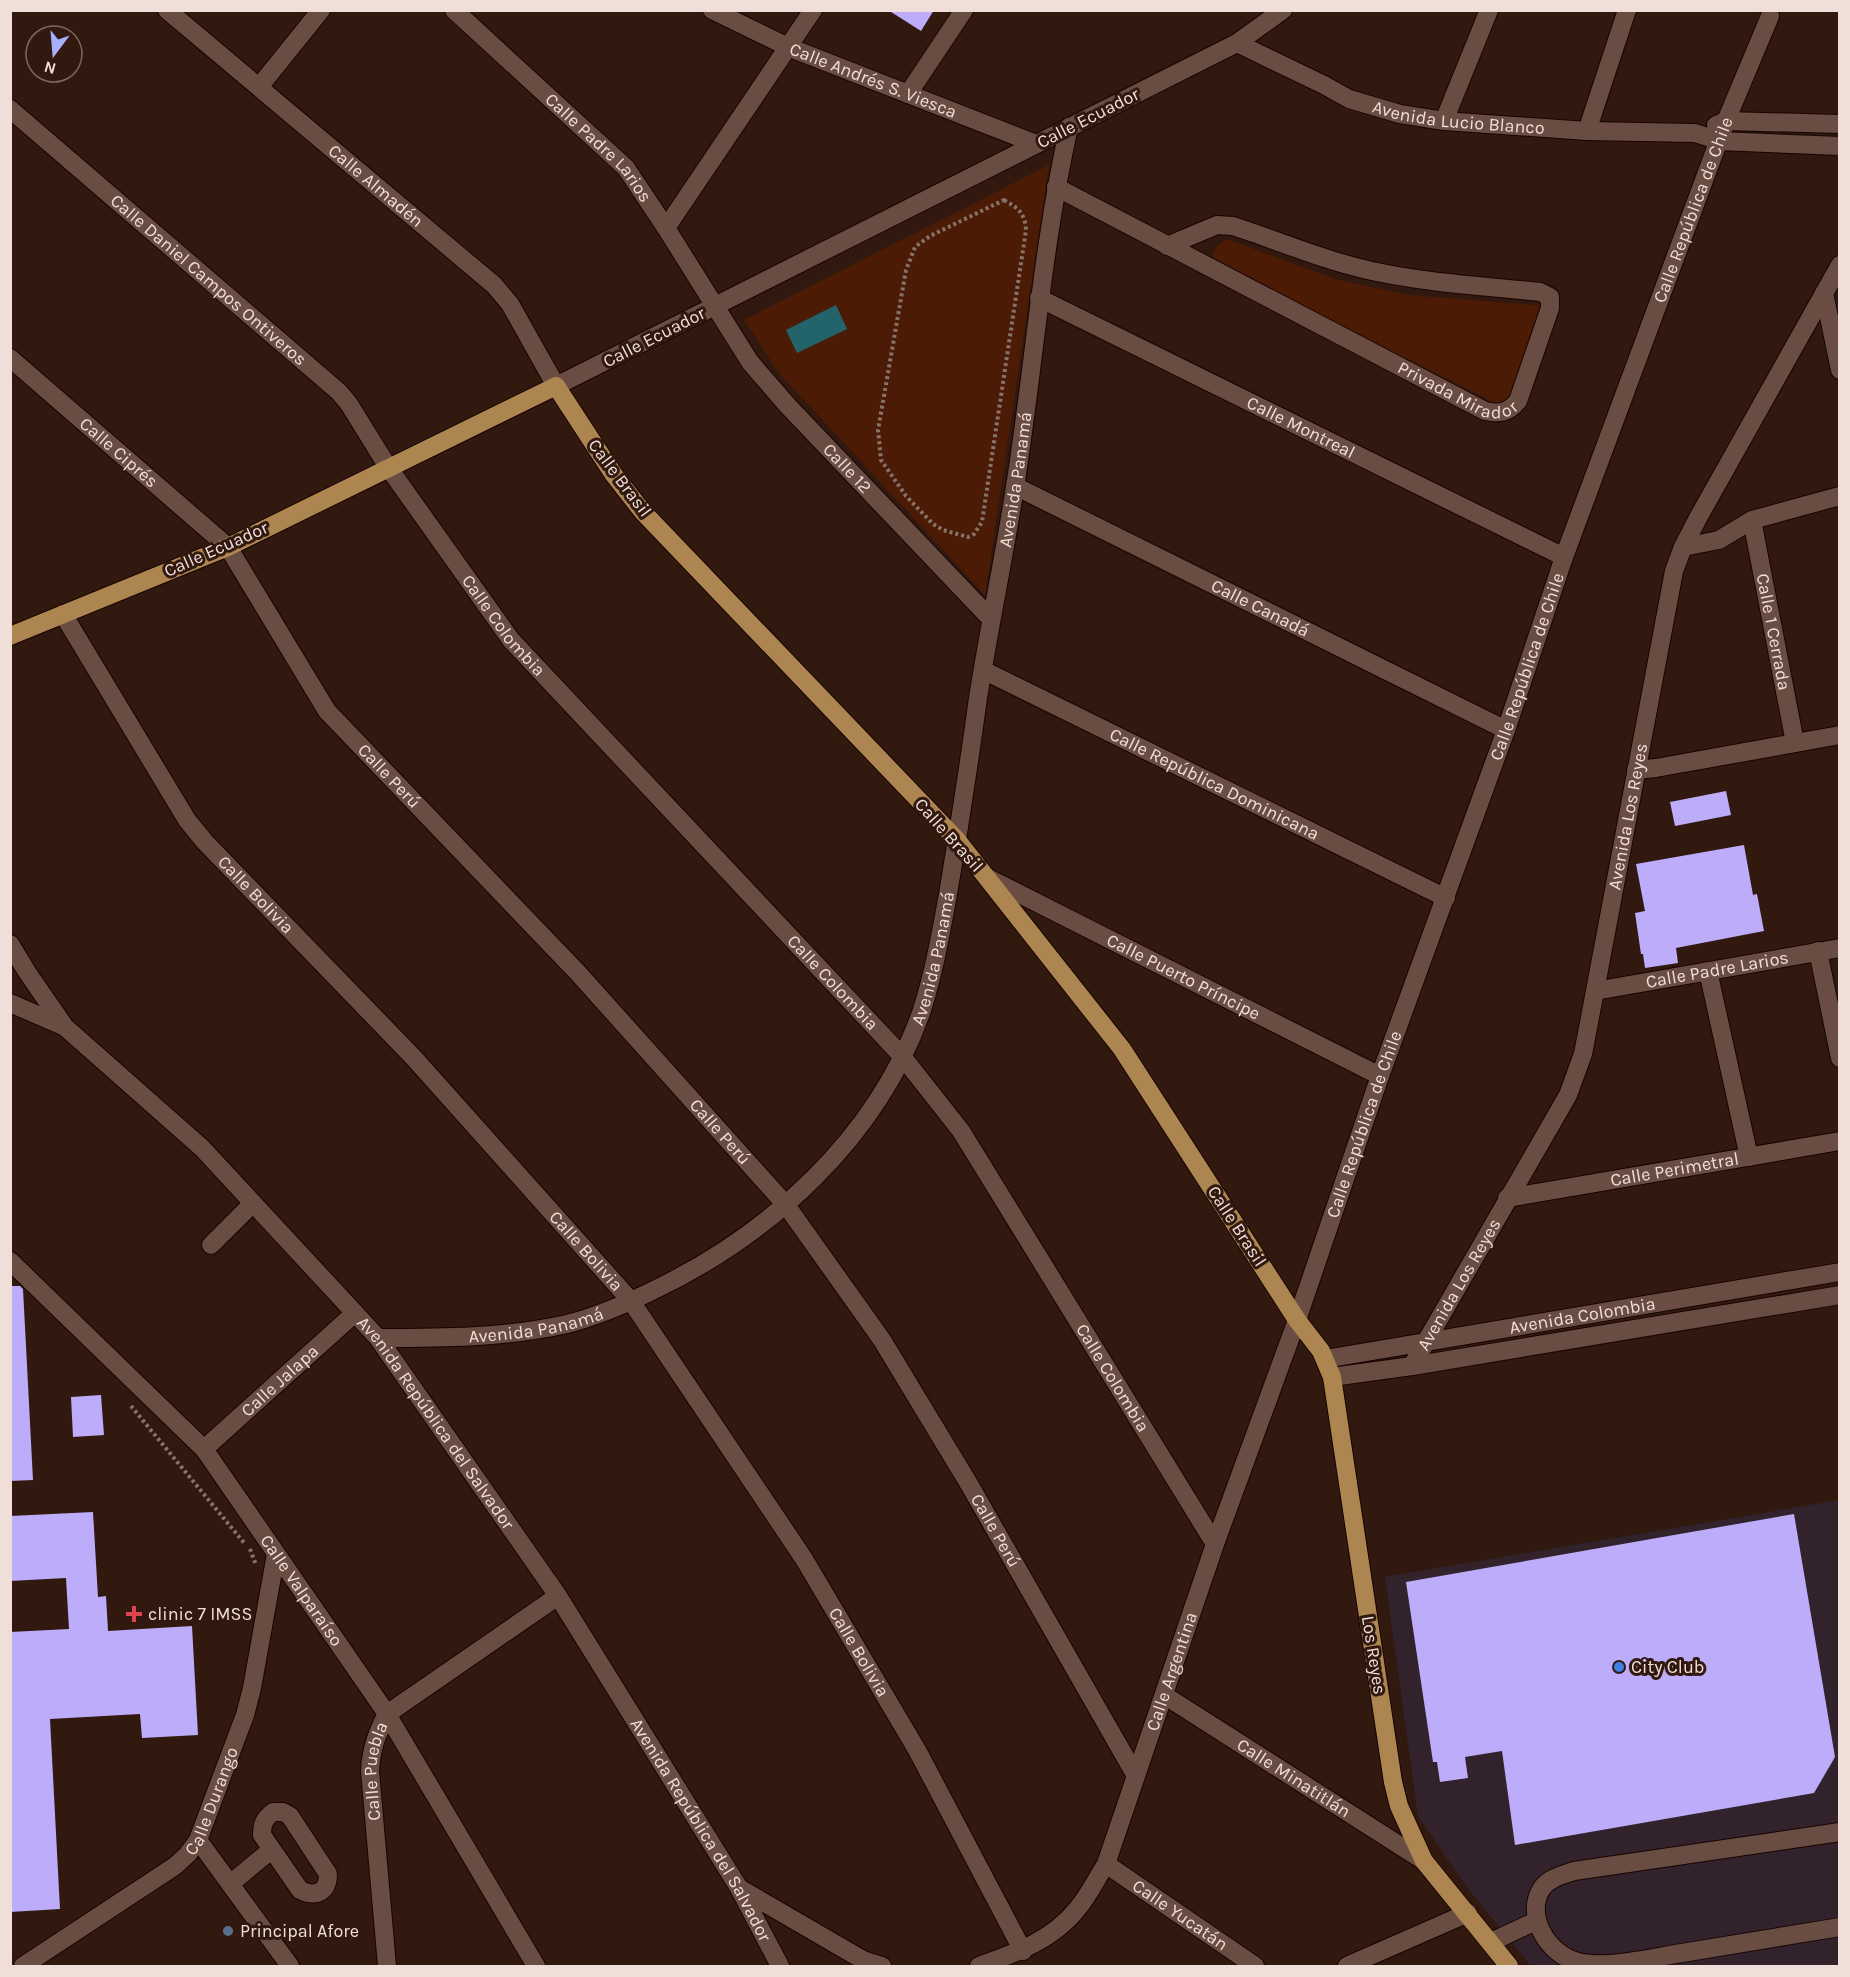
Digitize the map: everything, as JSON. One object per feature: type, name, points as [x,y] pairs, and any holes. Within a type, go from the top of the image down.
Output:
[{"type":"main road","name":"Calle Ecuador","points":[[10,636],[228,547],[556,386]]},
{"type":"main road","name":"Calle Brasil","points":[[556,386],[614,475],[643,512],[957,840],[988,878],[1139,1074],[1298,1320]]},
{"type":"main road","name":"Los Reyes","points":[[1298,1320],[1325,1359],[1332,1377],[1399,1806],[1424,1861],[1509,1966]]},
{"type":"street","name":"Calle Almadén","points":[[167,10],[494,285],[510,304],[556,386]]},
{"type":"street","points":[[259,87],[321,10]]},
{"type":"street","name":"Calle Padre Larios","points":[[454,10],[626,168],[715,306]]},
{"type":"street","name":"Calle Andrés S. Viesca","points":[[712,10],[788,47],[1036,144]]},
{"type":"street","points":[[666,228],[813,10]]},
{"type":"street","points":[[908,94],[964,10]]},
{"type":"street","points":[[1444,121],[1489,10]]},
{"type":"street","points":[[1587,132],[1627,10]]},
{"type":"street","name":"Calle Ecuador","points":[[556,386],[1237,43],[1281,11]]},
{"type":"street","name":"Calle República de Chile","points":[[1298,1320],[1380,1076],[1506,730],[1564,557],[1726,122],[1770,16]]},
{"type":"street","name":"Avenida Lucio Blanco","points":[[1237,43],[1348,99],[1400,114],[1444,121],[1587,132],[1695,133],[1720,141],[1839,146]]},
{"type":"street","name":"Calle Daniel Campos Ontiveros","points":[[10,109],[339,392],[388,467]]},
{"type":"street","name":"Avenida Lucio Blanco","points":[[1695,133],[1726,122],[1839,124]]},
{"type":"street","name":"Avenida Panamá","points":[[378,1338],[447,1338],[513,1334],[571,1323],[631,1301],[673,1281],[727,1250],[786,1205],[868,1116],[902,1056],[921,1012],[936,961],[991,619],[1015,486],[1056,187],[1069,127]]},
{"type":"street","name":"Privada Mirador","points":[[1056,187],[1167,246],[1485,411],[1497,414],[1510,410],[1518,401],[1550,308],[1550,297],[1540,292],[1416,279],[1371,271],[1329,260],[1233,226],[1217,225],[1167,246]]},
{"type":"street","name":"Avenida Los Reyes","points":[[1412,1366],[1568,1095],[1583,1054],[1670,587],[1683,547],[1839,265]]},
{"type":"street","points":[[1824,293],[1839,370]]},
{"type":"street","name":"Calle Montreal","points":[[1039,298],[1564,557]]},
{"type":"street","name":"Calle 12","points":[[715,306],[750,362],[788,406],[991,619]]},
{"type":"street","name":"Calle Ciprés","points":[[10,358],[228,547]]},
{"type":"street","name":"Calle Colombia","points":[[388,467],[511,640],[902,1056],[970,1143],[1215,1544]]},
{"type":"street","name":"Calle Canadá","points":[[1015,486],[1506,730]]},
{"type":"street","points":[[1683,547],[1719,540],[1752,520],[1839,496]]},
{"type":"street","name":"Calle 1 Cerrada","points":[[1752,520],[1795,743]]},
{"type":"street","name":"Calle Perú","points":[[228,547],[327,711],[578,973],[786,1205],[882,1340],[969,1484],[1136,1776]]},
{"type":"street","name":"Calle Bolivia","points":[[63,614],[187,820],[205,842],[414,1058],[631,1301],[804,1559],[917,1750],[1023,1951]]},
{"type":"street","name":"Calle República Dominicana","points":[[983,670],[1446,898]]},
{"type":"street","points":[[1636,770],[1839,735]]},
{"type":"street","name":"Calle Puerto Príncipe","points":[[988,878],[1380,1076]]},
{"type":"street","name":"Avenida República del Salvador","points":[[10,944],[64,1027],[202,1148],[378,1338],[558,1596],[739,1888],[780,1966]]},
{"type":"street","name":"Calle Padre Larios","points":[[1595,991],[1839,948]]},
{"type":"street","points":[[1818,951],[1839,1058]]},
{"type":"street","points":[[1708,971],[1749,1157]]},
{"type":"street","points":[[10,1003],[64,1027]]},
{"type":"street","name":"Calle Perimetral","points":[[1507,1198],[1839,1142]]},
{"type":"street","points":[[211,1245],[253,1203]]},
{"type":"street","name":"Calle Valparaíso","points":[[10,1261],[204,1449],[387,1714],[536,1966]]},
{"type":"street","name":"Avenida Colombia","points":[[1325,1359],[1839,1272]]},
{"type":"street","name":"Avenida Colombia","points":[[1332,1377],[1412,1366],[1839,1295]]},
{"type":"street","name":"Calle Jalapa","points":[[204,1449],[355,1313]]},
{"type":"street","name":"Calle Argentina","points":[[980,1966],[1023,1951],[1053,1933],[1078,1908],[1106,1864],[1215,1544],[1298,1320]]},
{"type":"street","name":"Calle Durango","points":[[24,1966],[176,1866],[198,1840],[245,1715],[276,1554]]},
{"type":"street","name":"Calle Puebla","points":[[387,1966],[370,1771],[371,1752],[376,1736],[387,1714],[558,1596]]},
{"type":"street","name":"Calle Minatitlán","points":[[1164,1695],[1424,1861]]},
{"type":"street","points":[[1839,1832],[1574,1871],[1556,1877],[1543,1886],[1536,1902],[1536,1921],[1546,1939],[1560,1954],[1576,1962],[1595,1964],[1635,1960],[1839,1928]]},
{"type":"street","points":[[198,1840],[290,1966]]},
{"type":"street","points":[[230,1884],[271,1850]]},
{"type":"street","name":"Calle Yucatán","points":[[1106,1864],[1255,1966]]},
{"type":"street","points":[[739,1888],[863,1960],[882,1966]]},
{"type":"street","points":[[1347,1966],[1468,1913]]},
{"type":"street","points":[[1491,1942],[1536,1921]]},
{"type":"path","points":[[1004,200],[1018,208],[1025,218],[1026,230],[982,522],[974,534],[968,537],[943,530],[933,524],[906,496],[880,460],[878,430],[906,270],[915,247],[930,236],[1004,200]]},
{"type":"path","points":[[125,1399],[250,1550],[256,1565],[254,1576]]},
{"type":"shaded area","points":[[1049,165],[985,595],[778,372],[744,320]]},
{"type":"shaded area","points":[[1227,239],[1335,279],[1409,295],[1544,306],[1508,401],[1498,404],[1219,266],[1212,256],[1218,245]]},
{"type":"shaded area","points":[[1839,1500],[1839,1966],[1531,1966],[1465,1885],[1418,1816],[1385,1577]]},
{"type":"water","points":[[836,305],[847,329],[797,353],[786,330]]},
{"type":"building","points":[[888,10],[934,10],[921,31]]},
{"type":"building","points":[[1726,791],[1731,815],[1675,826],[1670,802]]},
{"type":"building","points":[[1744,845],[1753,895],[1757,894],[1764,931],[1676,948],[1678,963],[1645,968],[1635,913],[1645,911],[1636,864]]},
{"type":"building","points":[[10,1286],[20,1286],[23,1289],[33,1480],[10,1481]]},
{"type":"building","points":[[101,1395],[104,1435],[73,1437],[71,1397]]},
{"type":"building","points":[[93,1512],[98,1597],[106,1596],[108,1631],[192,1626],[198,1735],[142,1738],[140,1714],[50,1719],[60,1909],[10,1912],[10,1632],[69,1629],[66,1578],[10,1581],[10,1516]]},
{"type":"building","name":"City Club","points":[[1794,1514],[1835,1757],[1814,1793],[1515,1845],[1502,1751],[1465,1757],[1468,1778],[1440,1782],[1437,1762],[1433,1762],[1406,1582]]},
{"type":"place","name":"clinic 7 IMSS","points":[[134,1614]]},
{"type":"place","name":"City Club","points":[[1619,1667]]},
{"type":"place","name":"Principal Afore","points":[[228,1931]]}]
